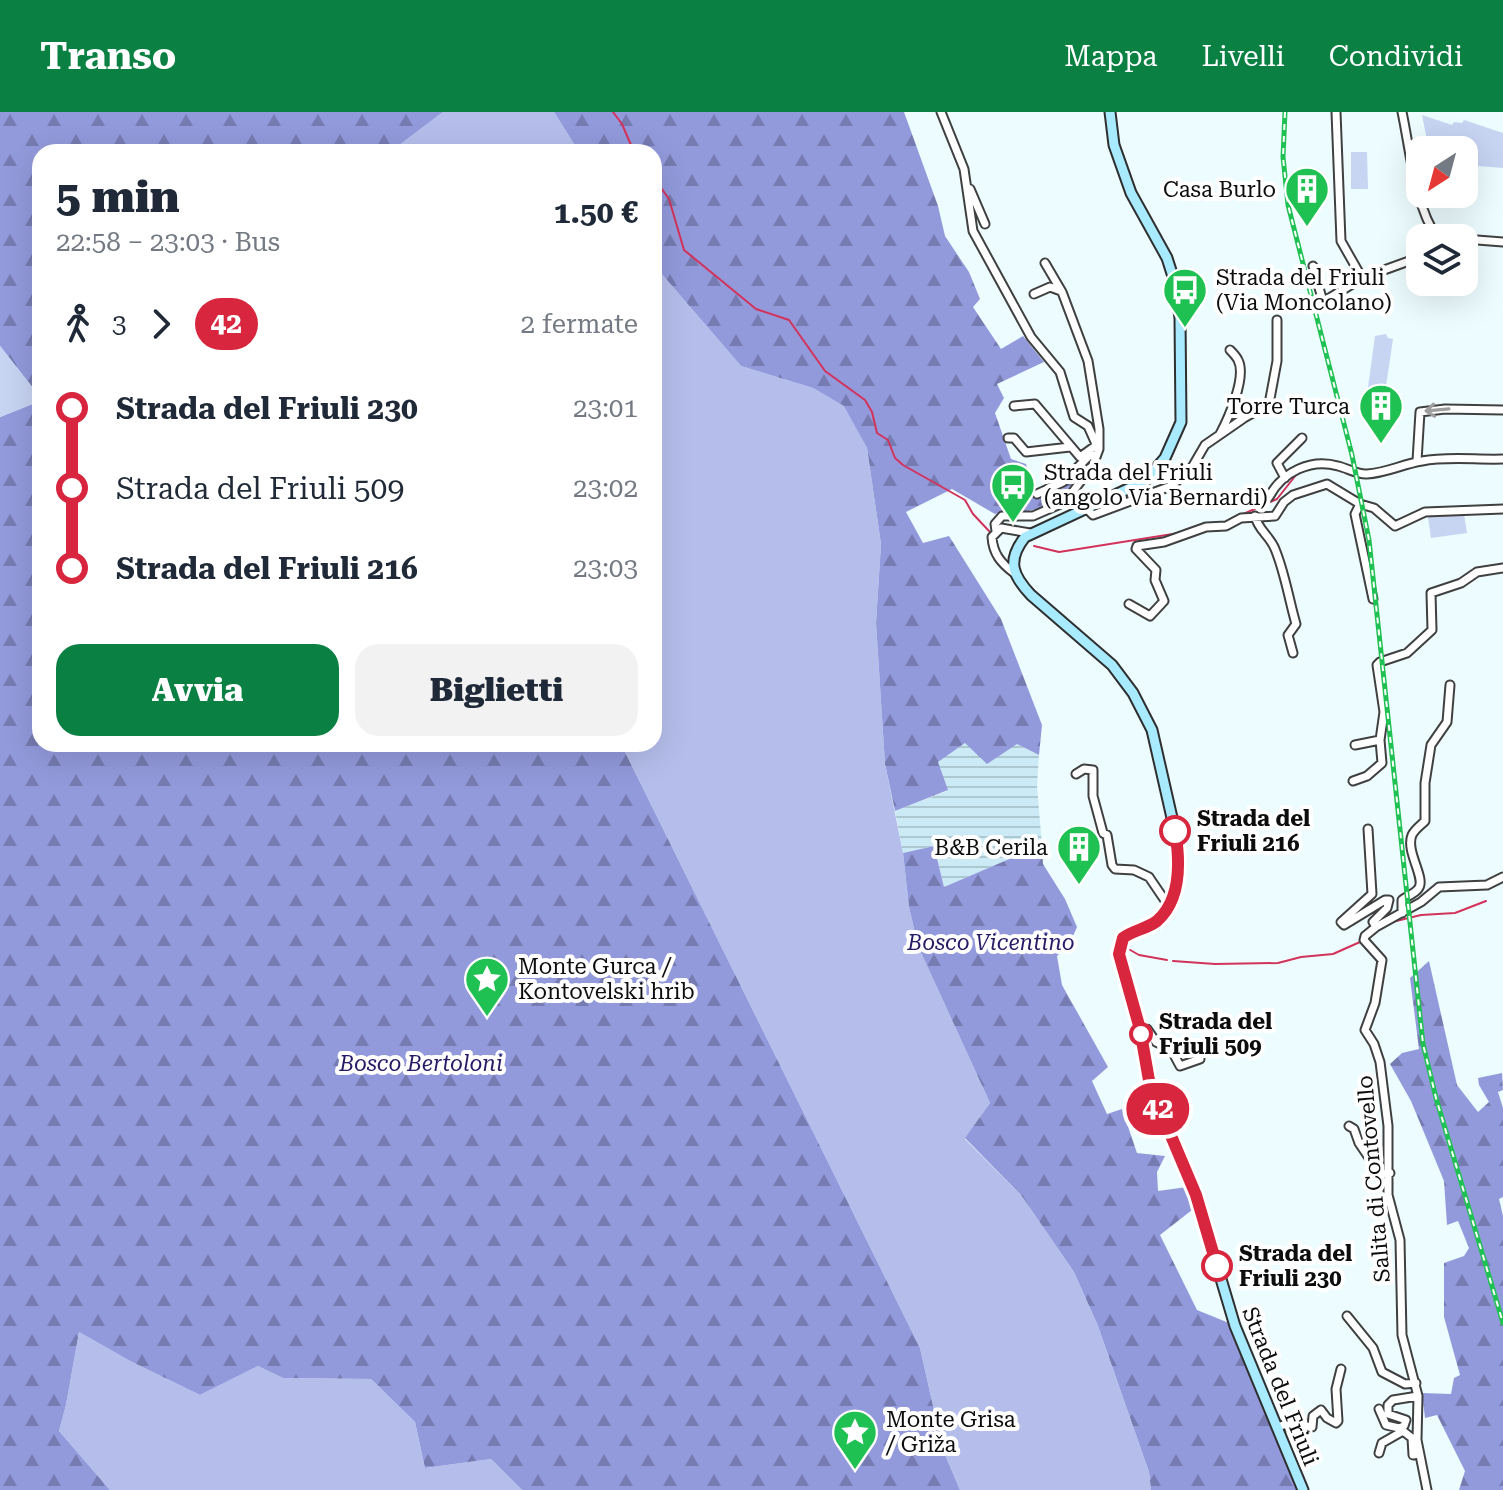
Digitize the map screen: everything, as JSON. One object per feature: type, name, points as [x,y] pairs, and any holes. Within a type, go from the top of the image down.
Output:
[{"type":"main road","points":[[1110,112],[1114,145],[1131,193],[1167,258],[1175,283],[1180,318],[1182,413],[1170,449],[1152,475],[1088,510],[1030,533],[1017,550],[1014,573],[1017,581],[1031,595],[1112,665],[1147,716],[1178,848],[1177,880],[1168,905]]},
{"type":"main road","name":"Strada del Friuli","points":[[1168,905],[1157,920],[1123,938],[1120,960],[1140,1029],[1154,1099],[1196,1195],[1235,1326],[1303,1490]]},
{"type":"street","points":[[941,112],[959,153],[967,183],[973,231],[1031,337],[1060,372],[1074,417],[1088,426],[1098,445]]},
{"type":"street","points":[[1336,112],[1341,241],[1362,278]]},
{"type":"street","points":[[1402,112],[1417,183],[1432,224]]},
{"type":"street","points":[[967,183],[985,224]]},
{"type":"street","points":[[1478,240],[1503,242]]},
{"type":"street","points":[[1313,266],[1323,302],[1362,278],[1406,262]]},
{"type":"street","points":[[1014,573],[995,554],[992,537],[996,531],[995,524],[1002,516],[1033,516],[1065,502],[1093,465],[1098,445],[1088,361],[1062,292],[1045,263]]},
{"type":"street","points":[[1034,294],[1050,287],[1062,292]]},
{"type":"street","points":[[1088,510],[1093,515],[1171,486],[1186,475],[1205,445],[1269,404],[1277,351],[1277,320]]},
{"type":"street","points":[[1220,434],[1231,410],[1240,376],[1239,361],[1230,350]]},
{"type":"street","points":[[1014,406],[1035,404],[1080,457],[1098,445]]},
{"type":"street","points":[[1417,461],[1420,412],[1503,410]]},
{"type":"street","points":[[1008,438],[1014,438],[1026,452],[1070,447]]},
{"type":"street","points":[[1285,478],[1277,463],[1302,438]]},
{"type":"street","points":[[1037,494],[1063,482],[1098,445]]},
{"type":"street","points":[[1269,497],[1285,478],[1298,469],[1317,463],[1340,466],[1364,475],[1402,468],[1417,461],[1503,459]]},
{"type":"street","points":[[1129,604],[1150,616],[1164,601],[1155,580],[1156,570],[1136,549],[1137,546],[1189,535],[1206,527],[1226,526],[1241,518],[1275,516],[1293,495],[1322,484],[1331,485],[1360,504],[1374,508],[1395,526],[1425,512],[1503,509]]},
{"type":"street","points":[[1360,504],[1355,514],[1373,599]]},
{"type":"street","points":[[1255,516],[1257,526],[1276,550],[1296,624],[1288,635],[1293,653]]},
{"type":"street","points":[[996,531],[1010,529],[1030,533]]},
{"type":"street","points":[[1353,781],[1367,776],[1382,763],[1380,740],[1384,712],[1377,665],[1412,650],[1432,630],[1431,593],[1461,583],[1477,572],[1503,568]]},
{"type":"street","points":[[1402,913],[1402,900],[1419,888],[1421,882],[1412,856],[1411,836],[1425,821],[1425,783],[1431,745],[1443,732],[1447,722],[1450,685]]},
{"type":"street","points":[[1355,745],[1380,740]]},
{"type":"street","points":[[1076,774],[1084,769],[1093,770],[1093,796],[1098,821],[1107,835],[1112,865],[1115,869],[1134,870],[1149,877],[1168,905]]},
{"type":"street","points":[[1368,829],[1372,894],[1341,922],[1344,925],[1385,900],[1389,900],[1387,908],[1373,922],[1376,927],[1421,902],[1439,887],[1487,885],[1503,877]]},
{"type":"street","name":"Salita di Contovello","points":[[1376,927],[1364,940],[1382,960],[1375,1003],[1365,1030],[1380,1062],[1388,1126],[1388,1195],[1400,1240],[1402,1335],[1416,1383],[1417,1440],[1427,1490]]},
{"type":"street","points":[[1140,1029],[1147,1029],[1156,1042],[1171,1049],[1180,1066],[1200,1059]]},
{"type":"street","points":[[1349,1126],[1354,1129],[1359,1143],[1380,1174],[1390,1173]]},
{"type":"street","points":[[1347,1316],[1373,1348],[1382,1372],[1405,1384],[1416,1383]]},
{"type":"street","points":[[1278,1427],[1286,1424],[1297,1432],[1295,1422],[1300,1419],[1306,1426],[1312,1427],[1313,1416],[1321,1410],[1336,1423],[1336,1389],[1341,1369]]},
{"type":"street","points":[[1379,1409],[1386,1425],[1399,1428],[1404,1426],[1406,1420],[1388,1414],[1388,1405],[1393,1400],[1418,1396]]},
{"type":"street","points":[[1379,1453],[1382,1443],[1403,1431],[1412,1438],[1413,1455],[1419,1454]]},
{"type":"shaded area","points":[[443,112],[554,112],[574,144],[401,144]]},
{"type":"shaded area","points":[[1422,115],[1452,125],[1464,120],[1503,133],[1503,168],[1478,166],[1478,136],[1426,136]]},
{"type":"shaded area","points":[[1351,152],[1367,152],[1368,189],[1351,189]]},
{"type":"shaded area","points":[[662,274],[741,366],[813,388],[845,406],[867,448],[881,544],[876,623],[885,764],[903,853],[909,907],[918,946],[990,1103],[965,1139],[1021,1195],[1074,1272],[1098,1326],[1149,1472],[1151,1490],[960,1490],[943,1450],[920,1348],[625,752],[662,752]]},
{"type":"shaded area","points":[[1386,334],[1393,339],[1383,406],[1381,412],[1365,410],[1375,336]]},
{"type":"shaded area","points":[[0,346],[32,387],[32,404],[0,417]]},
{"type":"shaded area","points":[[1464,514],[1467,533],[1431,538],[1428,517]]},
{"type":"shaded area","points":[[965,743],[1017,744],[1039,755],[1037,786],[1042,845],[944,887],[934,846],[903,853],[895,811],[947,791],[937,762]]},
{"type":"shaded area","points":[[79,1332],[200,1395],[258,1366],[283,1378],[371,1379],[415,1422],[425,1468],[491,1459],[522,1490],[110,1490],[59,1431]]},
{"type":"green space","points":[[0,112],[443,112],[401,144],[32,144],[32,387],[0,346]]},
{"type":"green space","points":[[554,112],[904,112],[938,206],[945,236],[969,272],[980,299],[973,307],[1001,349],[1023,336],[1044,362],[997,384],[1004,398],[995,413],[1011,459],[1026,464],[1036,499],[1062,489],[1092,458],[1059,497],[1032,510],[995,514],[952,489],[906,512],[923,543],[949,536],[1001,619],[1042,725],[1039,755],[1017,744],[987,764],[965,743],[938,762],[948,790],[895,811],[885,764],[876,623],[881,544],[867,448],[844,406],[813,388],[741,366],[662,274],[662,144],[574,144]]},
{"type":"green space","name":"Bosco Bertoloni","points":[[32,404],[32,752],[625,752],[920,1348],[943,1450],[960,1490],[522,1490],[491,1459],[425,1468],[415,1422],[371,1379],[283,1378],[258,1366],[200,1395],[79,1332],[59,1431],[110,1490],[0,1490],[0,417]]},
{"type":"green space","name":"Bosco Vicentino","points":[[1042,845],[1043,864],[1065,899],[1077,927],[1070,943],[1057,956],[1062,985],[1108,1067],[1092,1081],[1107,1114],[1122,1109],[1137,1153],[1165,1156],[1157,1172],[1158,1191],[1187,1187],[1192,1210],[1160,1235],[1197,1310],[1229,1323],[1298,1490],[1151,1490],[1149,1472],[1098,1326],[1074,1272],[1021,1195],[965,1138],[990,1103],[918,946],[909,907],[903,853],[934,846],[944,887]]},
{"type":"green space","points":[[1429,961],[1457,1085],[1478,1112],[1489,1102],[1478,1078],[1502,1073],[1503,1090],[1498,1092],[1503,1108],[1503,1197],[1499,1199],[1503,1216],[1503,1490],[1459,1490],[1465,1471],[1437,1415],[1425,1418],[1422,1393],[1451,1394],[1454,1378],[1460,1375],[1444,1317],[1444,1263],[1464,1256],[1469,1248],[1458,1221],[1447,1225],[1444,1181],[1411,1101],[1390,1064],[1402,1053],[1419,1049],[1410,978]]},
{"type":"waterway","points":[[613,112],[631,144]]},
{"type":"waterway","points":[[662,189],[669,199],[684,250],[756,309],[789,320],[825,371],[865,400],[872,412],[877,433],[888,440],[895,458],[965,500],[989,531]]},
{"type":"waterway","points":[[1241,515],[1277,499],[1296,475]]},
{"type":"waterway","points":[[1034,546],[1059,552],[1179,533]]},
{"type":"waterway","points":[[1392,922],[1421,915],[1455,913],[1486,901]]},
{"type":"waterway","points":[[1173,961],[1278,963],[1333,954],[1360,942]]},
{"type":"waterway","points":[[1125,947],[1139,955],[1167,960]]},
{"type":"railway","points":[[1285,112],[1283,157],[1288,205],[1352,455],[1369,540],[1423,1044],[1503,1323]]},
{"type":"bus line","name":"42","points":[[1175,831],[1179,866],[1173,897],[1157,920],[1123,938],[1119,954],[1140,1029],[1150,1086],[1196,1195],[1217,1266]]},
{"type":"place","name":"Casa Burlo","points":[[1307,228]]},
{"type":"place","name":"Strada del Friuli (Via Moncolano)","points":[[1185,329]]},
{"type":"place","name":"Torre Turca","points":[[1381,445]]},
{"type":"place","name":"Strada del Friuli (angolo Via Bernardi)","points":[[1013,524]]},
{"type":"place","name":"Strada del Friuli 216","points":[[1175,831]]},
{"type":"place","name":"B&B Cerila","points":[[1079,886]]},
{"type":"place","name":"Monte Gurca / Kontovelski hrib","points":[[487,1018]]},
{"type":"place","name":"Strada del Friuli 509","points":[[1141,1034]]},
{"type":"place","name":"Strada del Friuli 230","points":[[1217,1266]]},
{"type":"place","name":"Monte Grisa / Griža","points":[[855,1471]]}]
